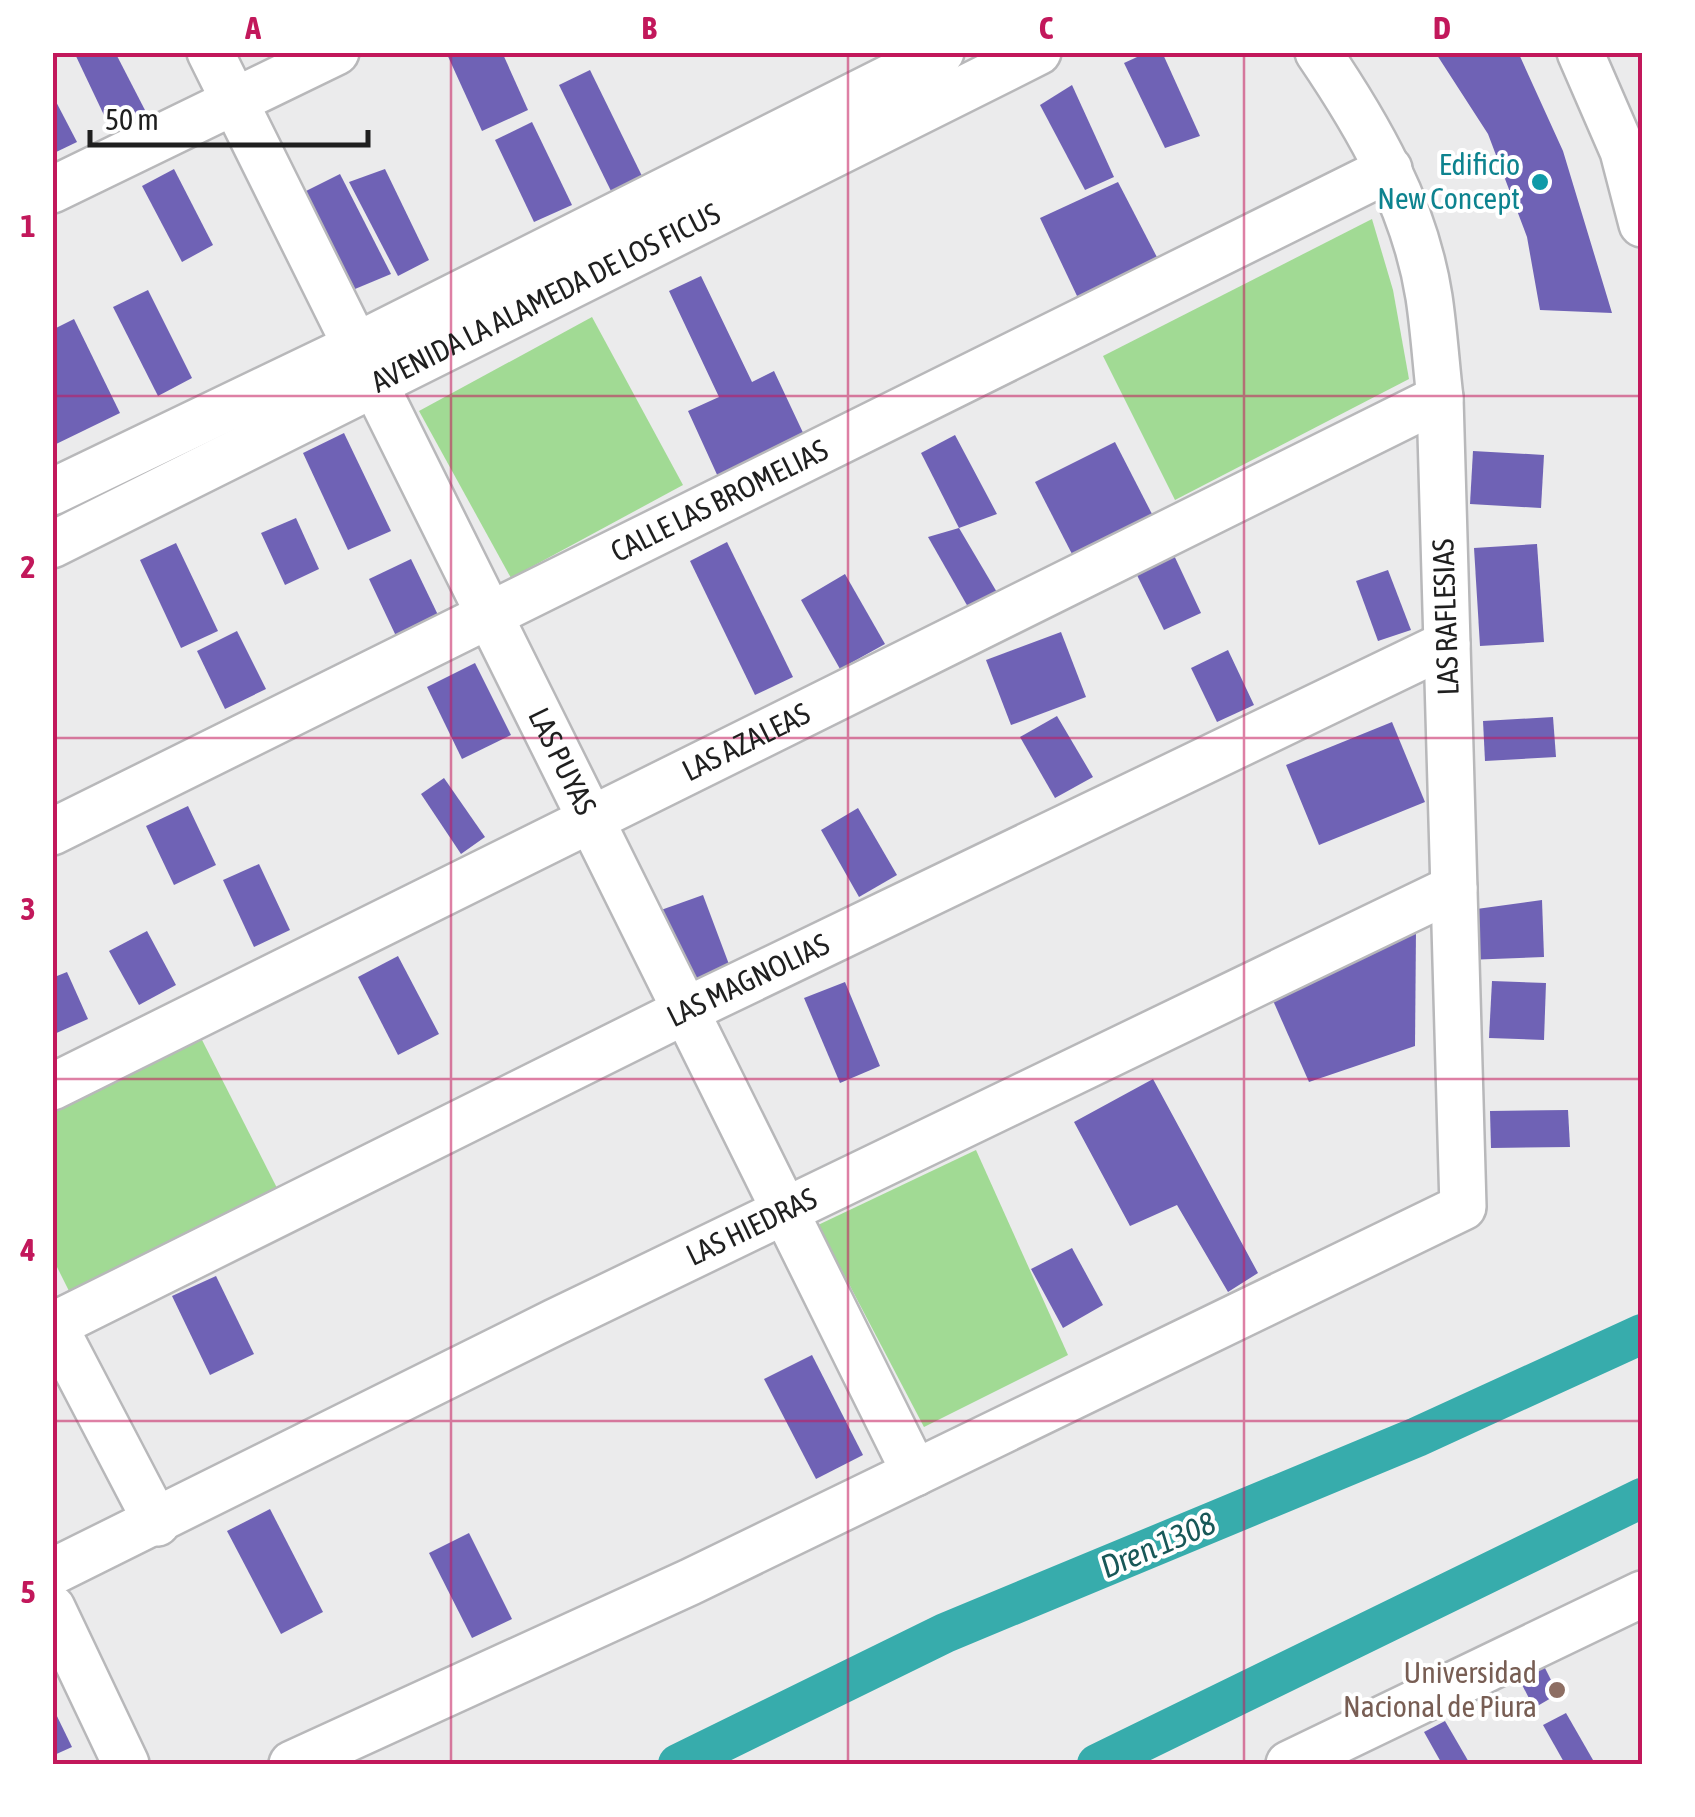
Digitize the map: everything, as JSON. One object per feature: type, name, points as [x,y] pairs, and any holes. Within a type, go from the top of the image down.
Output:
[{"type":"street","name":"LAS PUYAS","points":[[210,52],[788,1210],[915,1473]]},
{"type":"street","points":[[52,190],[336,52]]},
{"type":"street","name":"AVENIDA LA ALAMEDA DE LOS FICUS","points":[[52,545],[365,363],[941,52]]},
{"type":"street","name":"AVENIDA LA ALAMEDA DE LOS FICUS","points":[[52,492],[365,363],[1038,52]]},
{"type":"street","name":"LAS RAFLESIAS","points":[[915,1473],[1463,1208],[1440,398],[1429,295],[1388,169],[1358,111],[1318,52]]},
{"type":"street","points":[[1580,52],[1623,152],[1642,224]]},
{"type":"street","name":"CALLE LAS BROMELIAS","points":[[52,832],[1388,169]]},
{"type":"street","name":"LAS AZALEAS","points":[[52,1087],[1440,398]]},
{"type":"street","name":"LAS MAGNOLIAS","points":[[53,1323],[687,1010],[1447,644]]},
{"type":"street","name":"LAS HIEDRAS","points":[[52,1572],[1454,888]]},
{"type":"street","points":[[53,1323],[157,1523]]},
{"type":"street","points":[[292,1764],[915,1473]]},
{"type":"street","points":[[1289,1764],[1642,1594]]},
{"type":"street","points":[[52,1608],[126,1764]]},
{"type":"green space","points":[[1372,219],[1393,290],[1409,379],[1175,500],[1103,356]]},
{"type":"green space","points":[[592,317],[683,485],[511,578],[419,411]]},
{"type":"green space","points":[[199,1034],[277,1188],[70,1293],[53,1259],[53,1107]]},
{"type":"green space","points":[[976,1150],[1068,1355],[924,1427],[818,1225]]},
{"type":"building","points":[[74,52],[115,52],[147,114],[112,132]]},
{"type":"building","points":[[446,52],[502,52],[528,110],[482,131]]},
{"type":"building","points":[[1148,52],[1162,52],[1200,136],[1165,148],[1124,63]]},
{"type":"building","name":"Edificio New Concept","points":[[1435,52],[1518,52],[1563,151],[1612,313],[1540,310],[1527,237],[1488,134]]},
{"type":"building","points":[[590,70],[642,176],[611,191],[559,85]]},
{"type":"building","points":[[1072,85],[1114,177],[1085,190],[1040,105]]},
{"type":"building","points":[[52,94],[77,142],[52,154]]},
{"type":"building","points":[[532,122],[572,205],[534,222],[495,140]]},
{"type":"building","points":[[174,169],[213,245],[182,262],[142,186]]},
{"type":"building","points":[[385,169],[429,260],[398,276],[349,182]]},
{"type":"building","points":[[340,174],[391,274],[355,289],[304,192]]},
{"type":"building","points":[[1118,182],[1160,263],[1078,298],[1040,218]]},
{"type":"building","points":[[701,276],[752,382],[774,371],[806,439],[719,479],[688,411],[719,397],[669,291]]},
{"type":"building","points":[[148,290],[192,378],[158,396],[113,307]]},
{"type":"building","points":[[74,319],[120,413],[52,446],[52,330]]},
{"type":"building","points":[[344,433],[391,531],[348,550],[303,453]]},
{"type":"building","points":[[955,435],[997,514],[959,528],[921,453]]},
{"type":"building","points":[[1115,442],[1152,514],[1072,554],[1035,482]]},
{"type":"building","points":[[1473,451],[1544,455],[1541,508],[1470,504]]},
{"type":"building","points":[[296,518],[319,569],[285,585],[261,533]]},
{"type":"building","points":[[959,528],[998,594],[972,614],[928,537]]},
{"type":"building","points":[[727,542],[793,677],[755,695],[690,561]]},
{"type":"building","points":[[176,543],[218,631],[181,648],[140,560]]},
{"type":"building","points":[[1537,544],[1544,642],[1480,646],[1474,548]]},
{"type":"building","points":[[1172,551],[1201,613],[1164,630],[1132,565]]},
{"type":"building","points":[[411,559],[438,615],[396,636],[369,579]]},
{"type":"building","points":[[1388,570],[1411,630],[1378,641],[1356,581]]},
{"type":"building","points":[[845,574],[885,644],[840,669],[801,600]]},
{"type":"building","points":[[237,631],[266,689],[225,709],[197,651]]},
{"type":"building","points":[[1061,632],[1086,697],[1011,725],[986,660]]},
{"type":"building","points":[[1228,650],[1254,705],[1217,722],[1191,668]]},
{"type":"building","points":[[475,663],[511,735],[462,759],[427,687]]},
{"type":"building","points":[[1057,716],[1093,777],[1055,798],[1020,737]]},
{"type":"building","points":[[1553,717],[1556,757],[1485,761],[1483,721]]},
{"type":"building","points":[[1392,722],[1425,802],[1319,845],[1286,765]]},
{"type":"building","points":[[444,778],[485,837],[461,854],[421,794]]},
{"type":"building","points":[[188,806],[216,865],[174,885],[146,826]]},
{"type":"building","points":[[858,808],[897,875],[859,897],[821,830]]},
{"type":"building","points":[[259,864],[290,930],[254,947],[223,880]]},
{"type":"building","points":[[703,895],[730,967],[689,982],[661,910]]},
{"type":"building","points":[[1542,900],[1544,957],[1466,960],[1462,911]]},
{"type":"building","points":[[1416,929],[1415,1046],[1309,1082],[1267,987]]},
{"type":"building","points":[[147,931],[176,985],[139,1005],[109,951]]},
{"type":"building","points":[[398,956],[439,1034],[398,1055],[358,977]]},
{"type":"building","points":[[67,972],[88,1019],[52,1035],[52,978]]},
{"type":"building","points":[[1492,981],[1546,983],[1544,1040],[1489,1038]]},
{"type":"building","points":[[845,982],[880,1066],[840,1083],[804,998]]},
{"type":"building","points":[[1153,1079],[1258,1273],[1228,1292],[1177,1205],[1130,1226],[1074,1122]]},
{"type":"building","points":[[1568,1110],[1570,1147],[1491,1148],[1490,1111]]},
{"type":"building","points":[[1072,1248],[1103,1305],[1063,1328],[1031,1269]]},
{"type":"building","points":[[216,1276],[254,1354],[210,1375],[172,1296]]},
{"type":"building","points":[[812,1355],[863,1455],[816,1479],[764,1379]]},
{"type":"building","points":[[270,1509],[323,1612],[281,1634],[227,1531]]},
{"type":"building","points":[[469,1533],[512,1619],[472,1638],[429,1553]]},
{"type":"building","points":[[1541,1660],[1558,1694],[1534,1708],[1516,1673]]},
{"type":"building","points":[[52,1706],[72,1747],[52,1756]]},
{"type":"building","points":[[1566,1713],[1593,1760],[1586,1764],[1565,1764],[1543,1725]]},
{"type":"building","points":[[1445,1721],[1470,1764],[1442,1764],[1424,1732]]},
{"type":"waterway","name":"Dren 1308","points":[[678,1764],[945,1633],[1417,1437],[1642,1334]]},
{"type":"waterway","points":[[1097,1764],[1642,1498]]},
{"type":"place","name":"Edificio New Concept","points":[[1540,182]]},
{"type":"place","name":"Universidad Nacional de Piura","points":[[1557,1690]]}]
